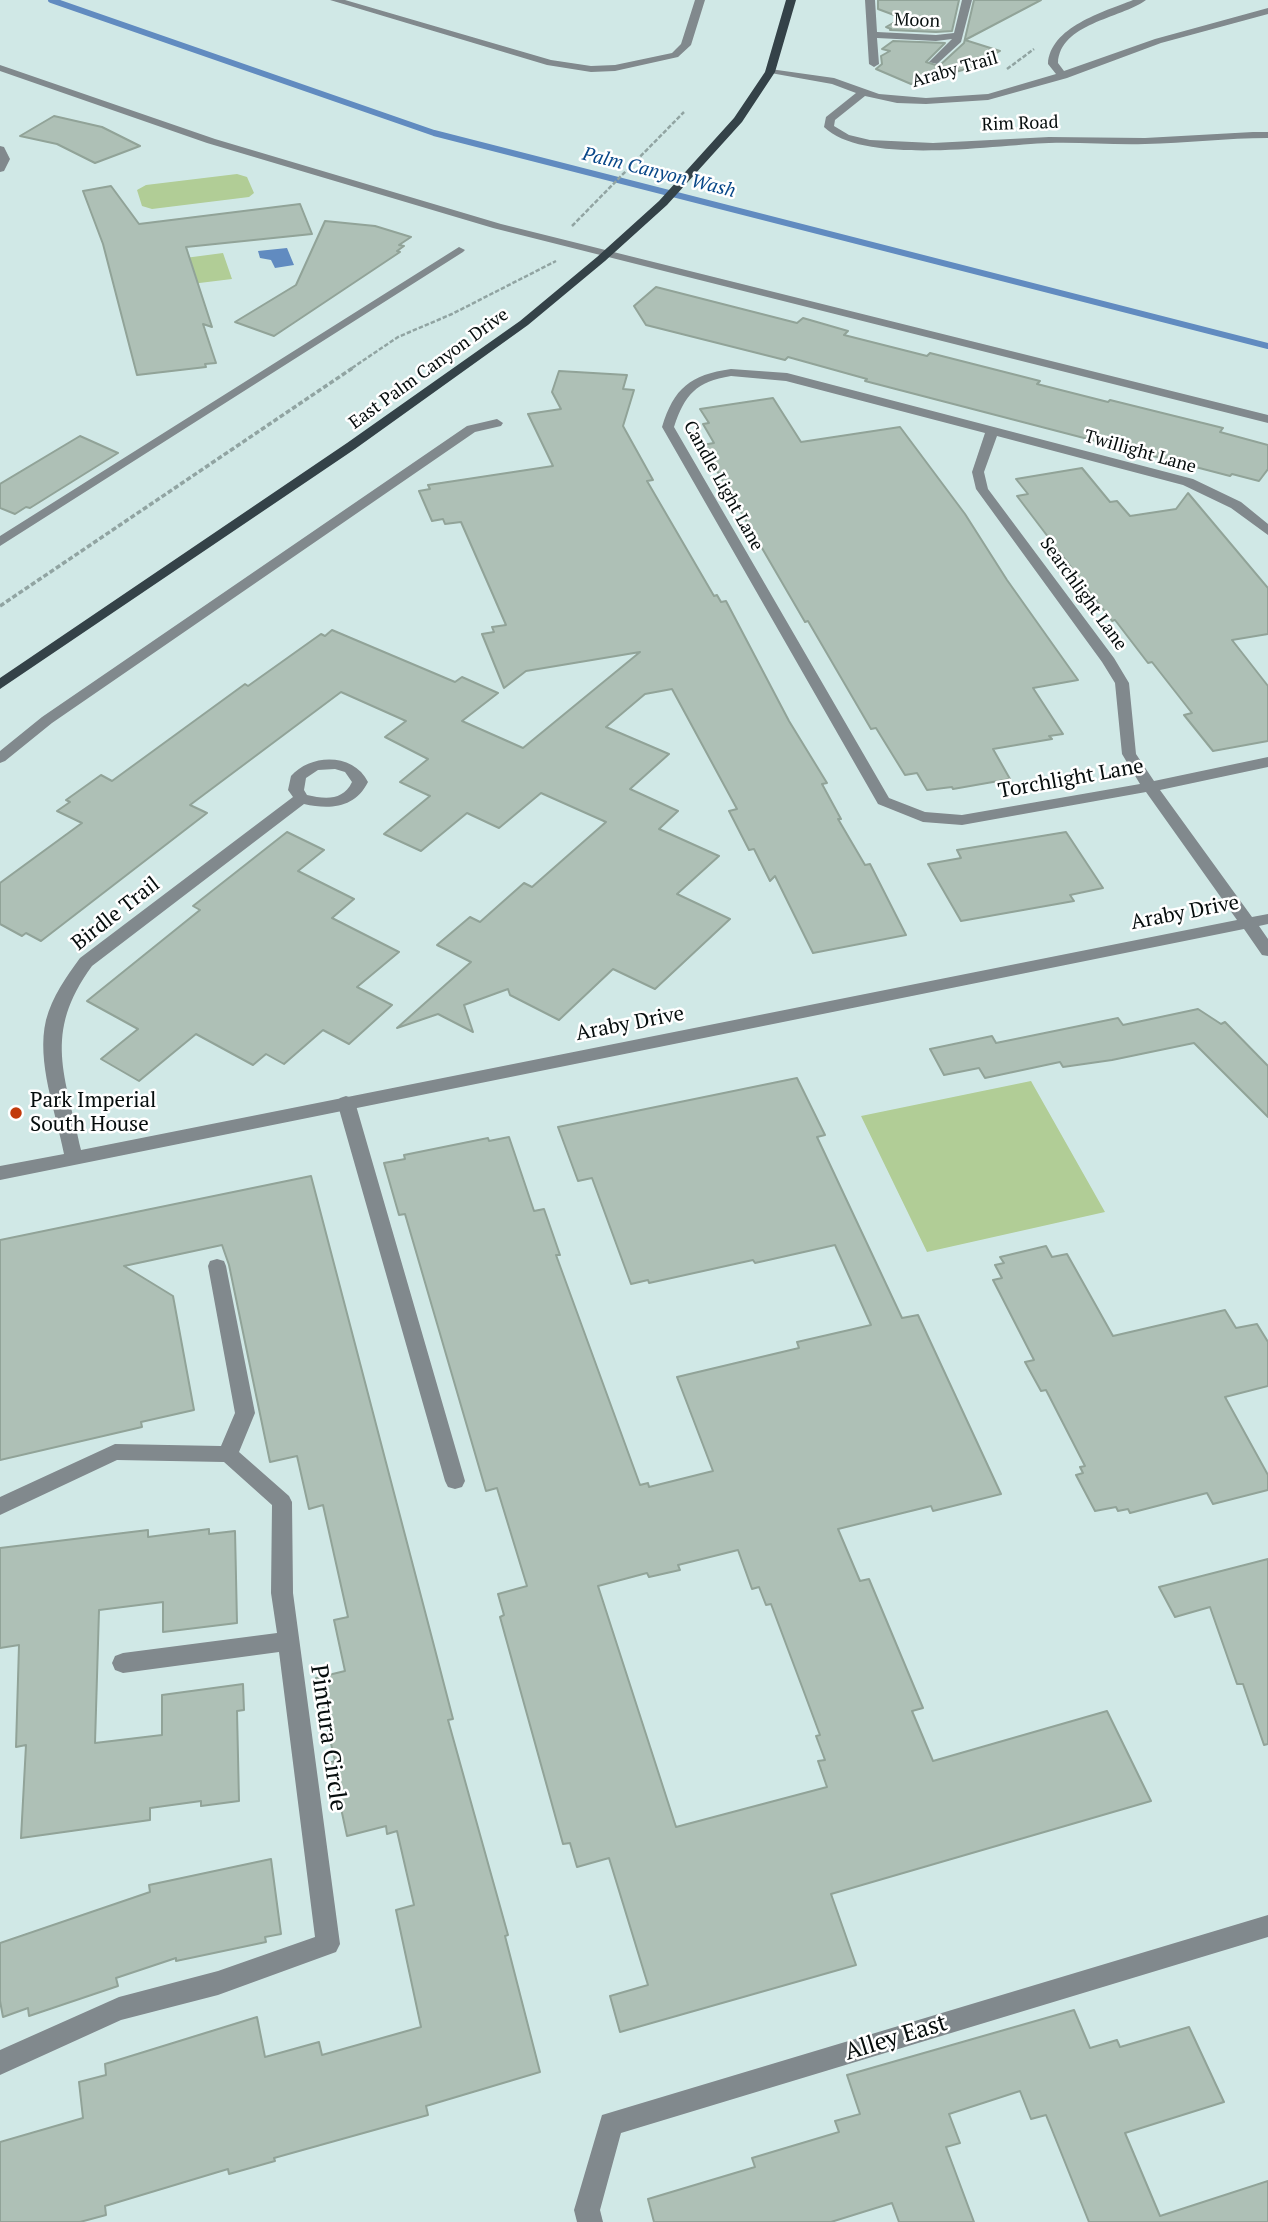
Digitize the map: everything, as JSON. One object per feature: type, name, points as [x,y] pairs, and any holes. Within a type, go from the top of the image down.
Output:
[{"type":"main road","name":"East Palm Canyon Drive","points":[[0,685],[351,446],[524,323],[601,259],[663,204],[738,120],[770,72],[792,0]]},
{"type":"street","points":[[335,0],[550,63],[590,69],[625,66],[675,55],[686,45],[700,0]]},
{"type":"street","points":[[870,0],[874,64]]},
{"type":"street","points":[[934,62],[956,42],[967,0]]},
{"type":"street","points":[[1063,76],[1053,68],[1050,59],[1052,52],[1074,29],[1142,0]]},
{"type":"street","points":[[770,72],[834,81],[863,92],[897,100],[954,100],[1022,89],[1136,48],[1268,11]]},
{"type":"street","name":"Moon","points":[[874,35],[936,38],[958,35]]},
{"type":"street","points":[[0,68],[211,141],[497,226],[1268,419]]},
{"type":"street","name":"Rim Road","points":[[863,92],[830,119],[829,127],[842,137],[872,144],[923,147],[1003,142],[1135,142],[1268,135]]},
{"type":"street","points":[[0,149],[5,159],[1,168]]},
{"type":"street","points":[[0,542],[459,250]]},
{"type":"street","name":"Candle Light Lane","points":[[883,801],[668,427],[671,411],[695,381],[724,373],[755,372],[787,377],[992,430]]},
{"type":"street","points":[[0,758],[47,720],[471,429],[498,423]]},
{"type":"street","name":"Twillight Lane","points":[[992,430],[1188,482],[1236,505],[1268,531]]},
{"type":"street","name":"Searchlight Lane","points":[[992,430],[978,472],[982,489],[1122,683],[1129,754],[1268,951]]},
{"type":"street","name":"Torchlight Lane","points":[[883,801],[923,817],[962,820],[1150,787],[1268,762]]},
{"type":"street","name":"Birdle Trail","points":[[74,1158],[54,1052],[53,1029],[66,989],[86,962],[302,798]]},
{"type":"street","name":"Araby Drive","points":[[0,1173],[1268,919]]},
{"type":"street","points":[[346,1102],[455,1481]]},
{"type":"street","points":[[0,1506],[115,1452],[228,1454],[245,1413],[217,1266]]},
{"type":"street","name":"Pintura Circle","points":[[0,2063],[119,2009],[218,1983],[328,1944],[282,1592],[282,1502],[228,1454]]},
{"type":"street","points":[[123,1663],[288,1641]]},
{"type":"street","name":"Alley East","points":[[588,2216],[611,2124],[1268,1926]]},
{"type":"path","name":"Araby Trail","points":[[1006,69],[1042,41]]},
{"type":"path","points":[[0,606],[398,337],[452,314],[558,260],[562,254],[559,241],[684,111]]},
{"type":"green space","points":[[237,174],[247,177],[254,193],[249,197],[152,209],[142,206],[137,190],[146,185]]},
{"type":"green space","points":[[223,253],[232,279],[118,293],[109,268]]},
{"type":"green space","points":[[1031,1081],[1105,1212],[927,1252],[861,1116]]},
{"type":"water","points":[[287,248],[294,265],[275,268],[271,260],[260,258],[258,251]]},
{"type":"building","points":[[878,0],[959,0],[952,31],[936,32],[890,30],[886,27],[902,18],[878,9]]},
{"type":"building","points":[[974,0],[1041,0],[965,40],[1000,51],[970,68],[911,84],[876,69],[882,64],[881,56],[890,51],[882,49],[893,41],[945,43],[926,62],[939,66],[964,43]]},
{"type":"building","points":[[54,116],[102,127],[140,146],[95,163],[57,144],[20,136]]},
{"type":"building","points":[[111,186],[139,224],[300,204],[312,234],[186,247],[212,327],[203,324],[216,363],[205,364],[206,367],[137,375],[103,244],[83,191]]},
{"type":"building","points":[[325,221],[375,226],[411,237],[399,245],[404,246],[397,251],[400,252],[274,336],[235,322],[296,285]]},
{"type":"building","points":[[656,287],[797,323],[803,318],[848,331],[844,335],[927,356],[930,353],[1040,381],[1037,384],[1223,428],[1220,432],[1268,445],[1268,469],[1259,481],[1232,474],[1230,476],[865,381],[867,379],[788,357],[785,360],[646,325],[634,306]]},
{"type":"building","points":[[559,371],[627,375],[623,389],[634,390],[623,426],[653,480],[647,481],[714,596],[717,595],[721,602],[726,601],[789,721],[827,783],[822,784],[841,819],[838,819],[865,865],[870,864],[906,935],[813,953],[775,876],[770,881],[754,849],[749,850],[729,811],[737,809],[672,689],[645,694],[606,727],[669,754],[630,789],[678,811],[659,829],[719,856],[677,894],[730,919],[655,989],[613,969],[559,1020],[510,995],[508,989],[464,1005],[473,1032],[438,1014],[397,1028],[471,962],[437,945],[470,917],[480,922],[524,883],[532,887],[606,822],[541,793],[499,828],[467,813],[421,851],[384,834],[430,796],[400,782],[428,759],[385,737],[406,721],[341,692],[190,805],[207,813],[41,941],[26,933],[22,936],[0,924],[0,883],[82,823],[57,811],[70,802],[66,800],[101,775],[112,781],[245,684],[248,686],[321,634],[325,636],[332,630],[455,682],[462,677],[498,693],[462,721],[523,748],[640,652],[526,671],[504,688],[482,634],[494,632],[492,627],[506,625],[461,522],[445,524],[443,519],[432,521],[419,491],[430,489],[428,485],[553,466],[528,414],[561,409],[552,392]]},
{"type":"building","points":[[773,398],[801,442],[900,427],[965,514],[1007,580],[1078,680],[1033,688],[1063,734],[1049,736],[1052,739],[993,749],[1010,779],[953,789],[927,790],[917,773],[905,775],[876,728],[871,729],[702,445],[714,443],[703,424],[709,423],[700,409]]},
{"type":"building","points":[[80,436],[118,453],[30,508],[26,507],[15,514],[0,508],[0,484]]},
{"type":"building","points":[[1082,468],[1110,502],[1117,501],[1130,516],[1176,509],[1188,493],[1268,588],[1268,634],[1232,640],[1268,686],[1268,741],[1213,751],[1184,715],[1192,713],[1152,662],[1148,663],[1115,620],[1112,621],[1017,496],[1028,494],[1016,479]]},
{"type":"building","points":[[287,832],[324,850],[298,871],[354,899],[332,918],[399,952],[357,987],[392,1005],[349,1044],[323,1030],[284,1064],[266,1054],[253,1065],[196,1034],[139,1081],[101,1059],[138,1029],[87,1001],[200,910],[193,906]]},
{"type":"building","points":[[1066,832],[1103,888],[1070,895],[1074,901],[961,921],[928,864],[961,858],[957,850]]},
{"type":"building","points":[[1198,1009],[1221,1024],[1225,1022],[1268,1066],[1268,1117],[1194,1043],[1063,1067],[1060,1062],[985,1078],[979,1068],[944,1075],[930,1049],[992,1036],[996,1043],[1118,1018],[1123,1025]]},
{"type":"building","points":[[797,1078],[825,1135],[817,1137],[902,1318],[918,1315],[1001,1494],[933,1511],[931,1506],[838,1529],[860,1581],[869,1579],[923,1708],[912,1711],[933,1761],[1107,1711],[1151,1801],[831,1894],[856,1965],[620,2032],[610,1996],[648,1985],[609,1858],[577,1867],[570,1843],[563,1844],[500,1617],[504,1615],[498,1594],[527,1586],[497,1488],[486,1491],[405,1214],[399,1215],[384,1163],[405,1159],[404,1155],[488,1138],[489,1141],[509,1137],[534,1211],[544,1209],[560,1255],[556,1255],[640,1485],[648,1483],[649,1487],[713,1471],[677,1377],[799,1348],[797,1342],[871,1325],[835,1245],[755,1263],[753,1260],[649,1283],[648,1280],[631,1284],[592,1178],[578,1181],[558,1127]],"holes":[[[738,1550],[752,1589],[759,1587],[766,1605],[771,1604],[820,1735],[816,1736],[825,1760],[818,1761],[827,1787],[676,1827],[598,1586],[647,1573],[649,1577],[680,1570],[678,1565]]]},
{"type":"building","points":[[311,1176],[453,1719],[448,1720],[508,1935],[505,1936],[540,2072],[426,2106],[428,2115],[274,2158],[275,2161],[229,2174],[228,2169],[105,2206],[106,2215],[80,2222],[0,2222],[0,2142],[83,2118],[79,2082],[106,2075],[105,2064],[257,2017],[265,2057],[319,2042],[322,2055],[421,2027],[396,1910],[414,1905],[397,1831],[387,1834],[386,1826],[347,1836],[331,1762],[335,1761],[316,1678],[345,1671],[334,1620],[348,1617],[323,1505],[309,1509],[297,1456],[270,1462],[229,1265],[222,1245],[124,1266],[173,1296],[194,1410],[141,1422],[142,1427],[0,1460],[0,1240]]},
{"type":"building","points":[[1046,1246],[1052,1257],[1067,1254],[1113,1336],[1225,1310],[1236,1328],[1257,1324],[1268,1342],[1268,1386],[1225,1397],[1268,1475],[1268,1490],[1213,1504],[1207,1493],[1130,1513],[1128,1509],[1118,1511],[1116,1507],[1095,1511],[1076,1475],[1083,1473],[1080,1467],[1085,1466],[1046,1390],[1041,1391],[1025,1362],[1034,1360],[993,1280],[1002,1278],[995,1265],[1004,1263],[1000,1257]]},
{"type":"building","points":[[209,1529],[209,1534],[235,1531],[237,1623],[163,1632],[163,1602],[99,1610],[95,1743],[162,1735],[162,1695],[243,1684],[244,1710],[237,1711],[239,1801],[201,1806],[201,1801],[150,1808],[150,1820],[21,1838],[26,1745],[16,1747],[19,1645],[0,1648],[0,1548],[148,1530],[148,1537]]},
{"type":"building","points":[[1268,1559],[1268,1744],[1264,1745],[1243,1684],[1237,1684],[1210,1607],[1175,1617],[1159,1587]]},
{"type":"building","points":[[271,1859],[281,1934],[265,1937],[266,1942],[176,1961],[176,1958],[116,1978],[118,1986],[29,2016],[28,2008],[3,2017],[0,2001],[0,1943],[150,1892],[149,1885]]},
{"type":"building","points":[[1074,2010],[1090,2048],[1117,2040],[1120,2047],[1189,2027],[1224,2102],[1125,2133],[1160,2216],[1268,2181],[1268,2222],[1089,2222],[1046,2115],[1031,2119],[1020,2091],[949,2114],[960,2143],[946,2147],[974,2222],[899,2222],[892,2203],[831,2222],[654,2222],[648,2199],[755,2167],[752,2158],[839,2132],[835,2121],[860,2114],[847,2075]]},
{"type":"waterway","name":"Palm Canyon Wash","points":[[51,0],[434,133],[1268,346]]},
{"type":"place","name":"Park Imperial South House","points":[[16,1113]]}]
